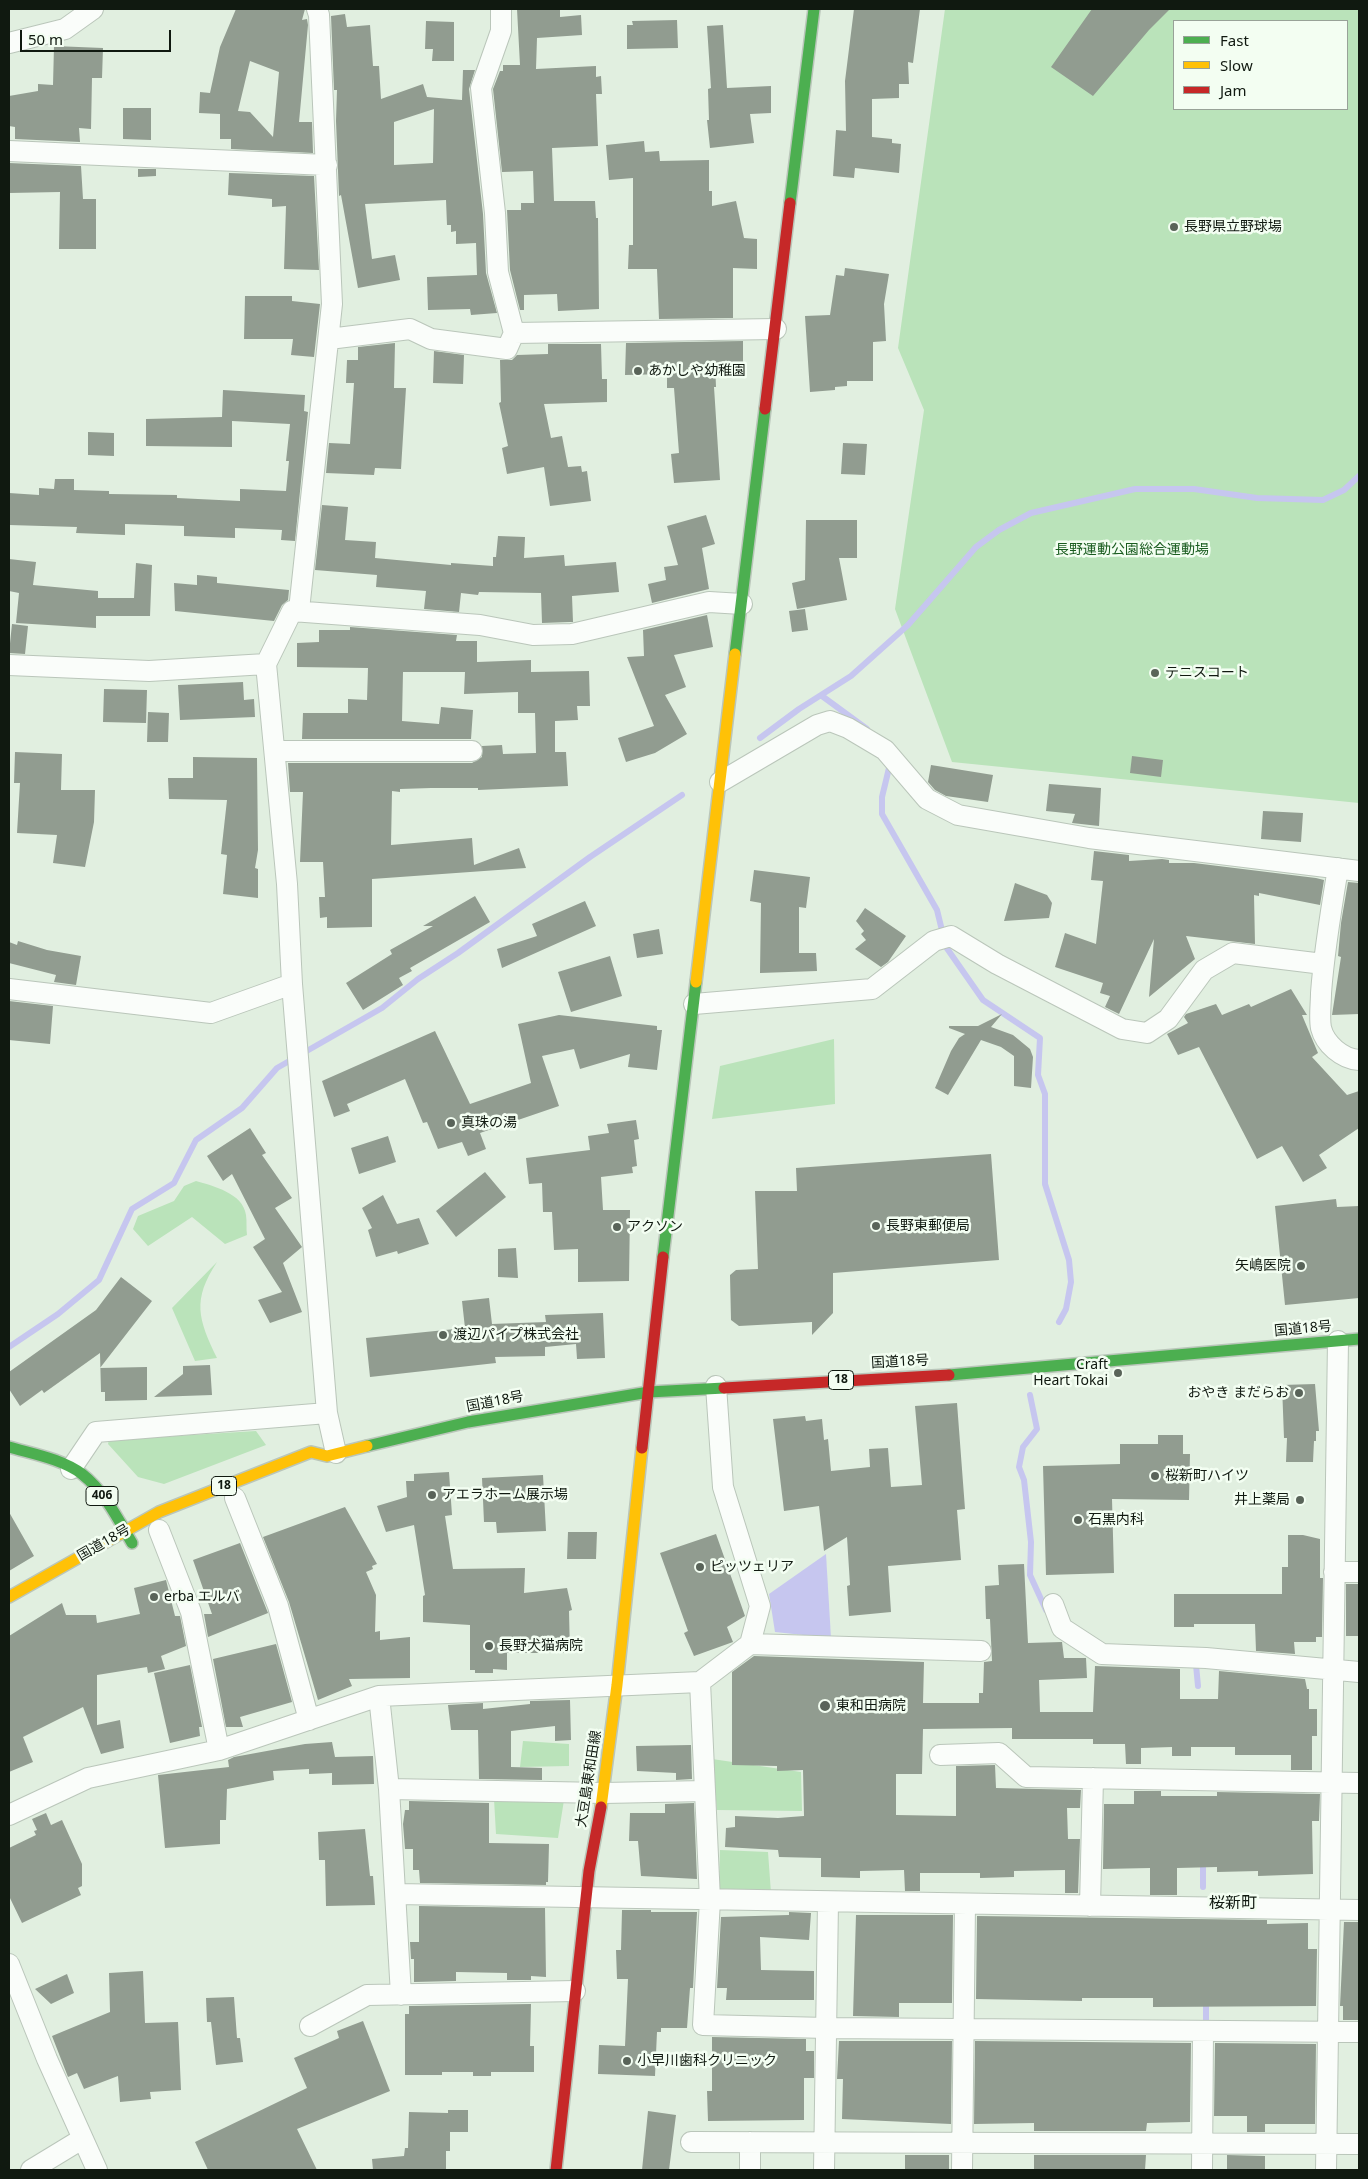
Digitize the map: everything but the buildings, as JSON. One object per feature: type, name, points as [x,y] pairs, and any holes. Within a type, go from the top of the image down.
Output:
[{"type":"main road","name":"大豆島東和田線","points":[[556,2170],[586,1898],[604,1793],[618,1685],[649,1392],[694,1004],[814,9]]},
{"type":"main road","name":"国道18号","points":[[9,1597],[124,1530],[168,1509],[311,1452],[332,1455],[468,1422],[649,1392],[716,1386],[963,1374],[1359,1339]]},
{"type":"main road","name":"406","points":[[9,1447],[44,1457],[81,1473],[102,1497],[124,1530],[146,1537]]},
{"type":"main road","points":[[315,1469],[332,1455]]},
{"type":"street","points":[[9,44],[65,29],[94,9]]},
{"type":"street","points":[[299,610],[332,304],[320,16],[317,9]]},
{"type":"street","points":[[329,339],[410,329],[431,338],[507,349],[514,333],[498,272],[495,213],[481,88],[501,31],[501,9]]},
{"type":"street","points":[[9,151],[327,165]]},
{"type":"street","points":[[514,333],[776,329]]},
{"type":"street","points":[[332,1455],[292,984],[287,884],[276,751],[266,664],[292,611],[299,610],[480,625],[533,635],[572,634],[709,602],[742,604]]},
{"type":"street","points":[[9,665],[150,671],[266,664]]},
{"type":"street","points":[[720,782],[817,724],[830,721],[848,728],[885,750],[926,799],[958,815],[1089,838],[1359,871]]},
{"type":"street","points":[[276,751],[472,751]]},
{"type":"street","points":[[1338,868],[1323,964],[1321,1027],[1327,1042],[1336,1050],[1352,1060],[1359,1060]]},
{"type":"street","points":[[694,1004],[872,989],[934,941],[951,936],[997,964],[1122,1029],[1147,1033],[1168,1019],[1204,970],[1233,953],[1323,964]]},
{"type":"street","points":[[9,989],[211,1013],[292,984]]},
{"type":"street","points":[[1326,2170],[1338,1341]]},
{"type":"street","points":[[9,1815],[88,1778],[219,1750],[379,1696],[700,1682],[750,1644],[760,1606],[723,1487],[716,1386]]},
{"type":"street","points":[[71,1469],[96,1432],[327,1413]]},
{"type":"street","points":[[235,1498],[278,1606],[310,1720]]},
{"type":"street","points":[[146,1537],[191,1612],[219,1750]]},
{"type":"street","points":[[1334,1572],[1359,1572]]},
{"type":"street","points":[[1053,1604],[1062,1628],[1102,1654],[1206,1658],[1359,1672]]},
{"type":"street","points":[[750,1644],[981,1651]]},
{"type":"street","points":[[700,1682],[710,1900],[703,2024],[826,2028],[964,2027],[1359,2032]]},
{"type":"street","points":[[379,1696],[389,1789],[401,1995]]},
{"type":"street","points":[[940,1755],[1000,1753],[1026,1777],[1359,1783]]},
{"type":"street","points":[[1090,1906],[1092,1778]]},
{"type":"street","points":[[389,1789],[604,1793],[705,1791]]},
{"type":"street","points":[[396,1894],[1359,1910]]},
{"type":"street","points":[[824,2170],[828,1902]]},
{"type":"street","points":[[962,2170],[965,1904]]},
{"type":"street","points":[[9,1964],[82,2139],[97,2170]]},
{"type":"street","points":[[310,2026],[368,1995],[575,1990]]},
{"type":"street","points":[[1202,2170],[1203,2031]]},
{"type":"street","points":[[31,2170],[82,2139]]},
{"type":"street","points":[[691,2142],[1359,2144]]},
{"type":"street","points":[[750,2142],[750,2170]]},
{"type":"green space","name":"長野運動公園総合運動場","points":[[945,9],[1359,9],[1359,803],[952,762],[895,609],[924,410],[898,348]]},
{"type":"green space","points":[[834,1039],[835,1104],[712,1119],[720,1066]]},
{"type":"green space","points":[[196,1181],[211,1185],[239,1201],[244,1207],[246,1215],[247,1235],[225,1244],[192,1217],[148,1246],[133,1229],[138,1216],[174,1201],[184,1186]]},
{"type":"green space","points":[[217,1262],[204,1288],[200,1310],[205,1332],[217,1358],[195,1361],[172,1308]]},
{"type":"green space","points":[[256,1431],[266,1445],[164,1484],[138,1477],[108,1444],[109,1440]]},
{"type":"green space","points":[[523,1741],[569,1744],[569,1766],[520,1767]]},
{"type":"green space","points":[[712,1759],[801,1772],[802,1811],[717,1810]]},
{"type":"green space","points":[[494,1799],[564,1800],[558,1838],[496,1834]]},
{"type":"green space","points":[[720,1850],[768,1852],[771,1893],[719,1889]]},
{"type":"water","points":[[826,1554],[831,1638],[775,1632],[769,1594]]},
{"type":"waterway","points":[[760,738],[799,709],[851,676],[908,625],[976,547],[999,530],[1031,513],[1135,489],[1194,489],[1257,498],[1323,500],[1344,490],[1359,476]]},
{"type":"waterway","points":[[822,696],[867,729]]},
{"type":"waterway","points":[[890,764],[882,797],[882,814],[937,910],[946,947],[983,1000],[1040,1038],[1038,1075],[1045,1094],[1045,1184],[1069,1260],[1071,1282],[1066,1309],[1059,1322]]},
{"type":"waterway","points":[[9,1347],[58,1314],[99,1280],[132,1209],[174,1183],[196,1140],[242,1108],[277,1068],[382,1008],[418,979],[458,953],[590,857],[682,795]]},
{"type":"waterway","points":[[1030,1395],[1037,1429],[1023,1447],[1019,1467],[1024,1480],[1031,1542],[1030,1575],[1046,1610]]},
{"type":"waterway","points":[[1196,1665],[1198,1686]]},
{"type":"waterway","points":[[1203,1860],[1203,1887]]},
{"type":"waterway","points":[[1206,1999],[1206,2023]]},
{"type":"traffic: fast","points":[[790,203],[814,9]]},
{"type":"traffic: fast","points":[[735,654],[765,409]]},
{"type":"traffic: fast","points":[[663,1257],[696,982]]},
{"type":"traffic: fast","points":[[949,1375],[1359,1339]]},
{"type":"traffic: fast","points":[[367,1446],[468,1422],[649,1392],[724,1388]]},
{"type":"traffic: fast","points":[[9,1447],[66,1464],[82,1474],[104,1497],[132,1543]]},
{"type":"traffic: slow","points":[[696,982],[735,654]]},
{"type":"traffic: slow","points":[[9,1597],[159,1512],[311,1452],[327,1456],[367,1446]]},
{"type":"traffic: slow","points":[[601,1807],[617,1685],[642,1448]]},
{"type":"traffic: jam","points":[[765,409],[790,203]]},
{"type":"traffic: jam","points":[[642,1448],[663,1257]]},
{"type":"traffic: jam","points":[[724,1388],[949,1375]]},
{"type":"traffic: jam","points":[[556,2170],[589,1871],[601,1807]]},
{"type":"place","name":"長野県立野球場","points":[[1174,227]]},
{"type":"place","name":"あかしや幼稚園","points":[[638,371]]},
{"type":"place","name":"テニスコート","points":[[1155,673]]},
{"type":"place","name":"真珠の湯","points":[[451,1123]]},
{"type":"place","name":"長野東郵便局","points":[[876,1226]]},
{"type":"place","name":"アクソン","points":[[617,1227]]},
{"type":"place","name":"矢嶋医院","points":[[1301,1266]]},
{"type":"place","name":"渡辺パイプ株式会社","points":[[443,1335]]},
{"type":"place","name":"Craft Heart Tokai","points":[[1118,1373]]},
{"type":"place","name":"おやき まだらお","points":[[1299,1393]]},
{"type":"place","name":"桜新町ハイツ","points":[[1155,1476]]},
{"type":"place","name":"アエラホーム展示場","points":[[432,1495]]},
{"type":"place","name":"井上薬局","points":[[1300,1500]]},
{"type":"place","name":"石黒内科","points":[[1078,1520]]},
{"type":"place","name":"ピッツェリア","points":[[700,1567]]},
{"type":"place","name":"erba エルバ","points":[[154,1597]]},
{"type":"place","name":"長野犬猫病院","points":[[489,1646]]},
{"type":"place","name":"東和田病院","points":[[825,1706]]},
{"type":"place","name":"小早川歯科クリニック","points":[[627,2061]]},
{"type":"district","name":"桜新町","points":[[1233,1903]]}]
